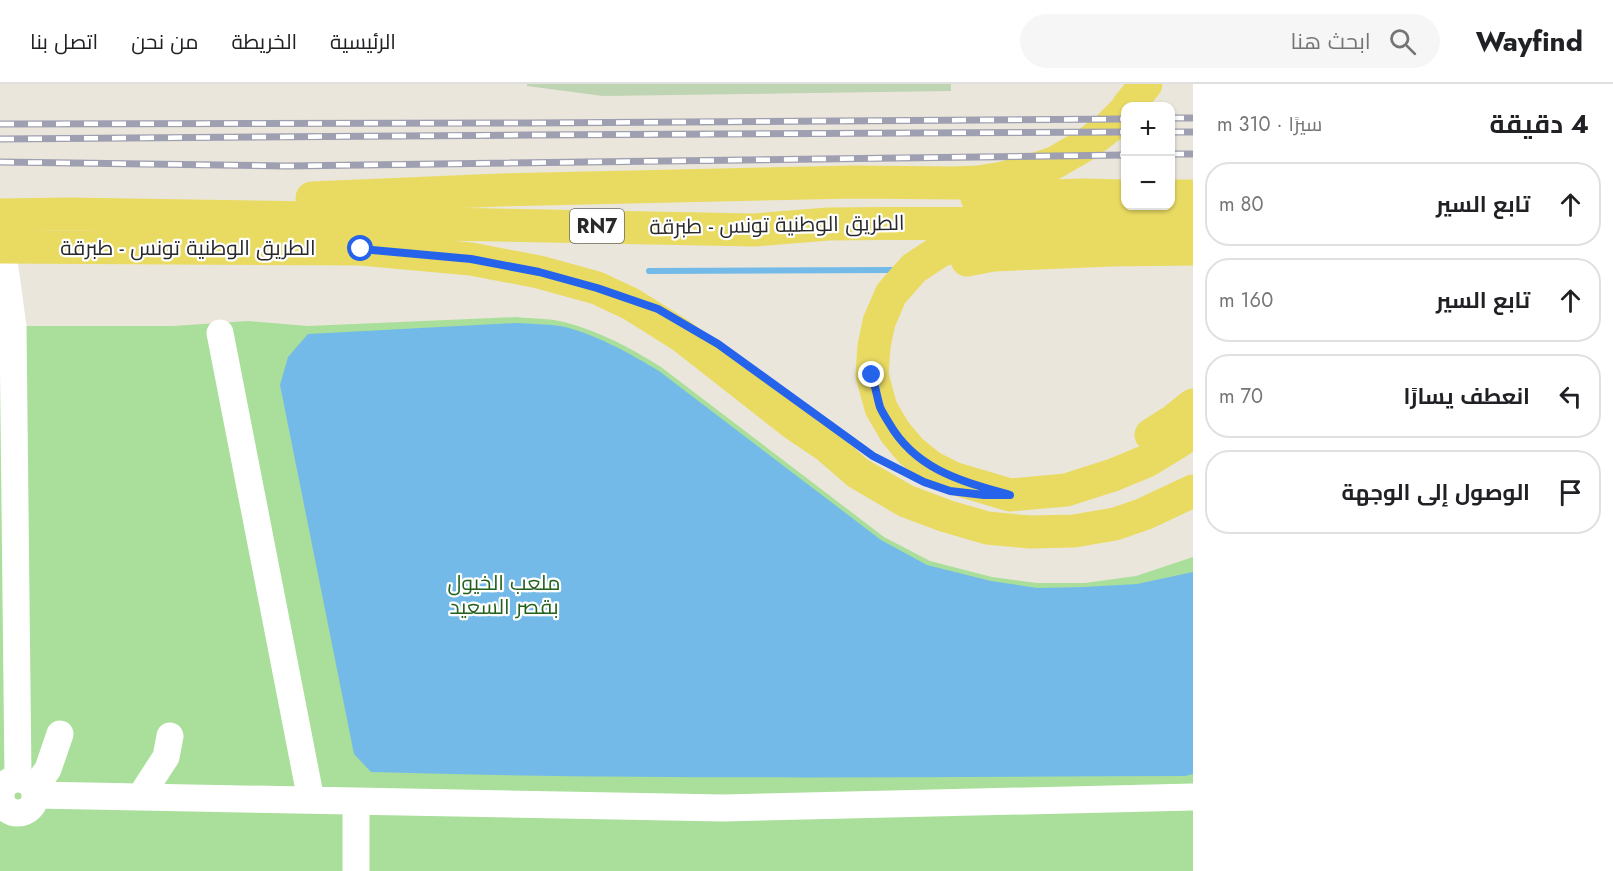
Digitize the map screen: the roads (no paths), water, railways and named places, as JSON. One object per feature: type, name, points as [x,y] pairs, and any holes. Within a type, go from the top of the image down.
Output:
[{"type":"main road","points":[[1132,102],[1146,84]]},
{"type":"main road","points":[[68,214],[194,202],[322,199],[500,190],[986,181],[1054,163],[1087,144],[1121,114]]},
{"type":"main road","points":[[566,225],[592,216],[622,210],[681,210],[733,206],[1084,195],[1121,196]]},
{"type":"main road","points":[[1010,495],[953,478],[931,467],[911,452],[880,408],[872,375],[874,346],[879,322],[891,294],[914,268],[940,251],[962,243],[983,237],[1075,234],[1176,214],[1193,196]]},
{"type":"main road","name":"الطريق الوطنية تونس - طبرقة","points":[[0,215],[319,218],[441,224],[754,230],[828,224],[1054,222],[1176,214]]},
{"type":"main road","name":"الطريق الوطنية تونس - طبرقة","points":[[1,247],[361,249],[471,259],[539,272],[597,288],[631,304],[682,336],[827,446],[858,473],[906,501],[946,516],[987,528],[1030,532],[1074,531],[1115,524],[1144,514],[1193,491]]},
{"type":"main road","points":[[1193,249],[1074,251],[993,255],[969,260],[935,274],[913,296],[899,319],[892,371],[898,399],[912,425],[933,444],[952,456],[1000,471],[1026,473],[1068,469],[1104,458],[1161,429],[1193,405]]},
{"type":"main road","points":[[597,288],[658,309],[718,344],[873,456],[924,482],[950,491],[1010,495],[1066,490],[1147,461],[1193,432]]},
{"type":"main road","points":[[1144,514],[1193,506]]},
{"type":"street","points":[[1,247],[4,292],[13,326],[13,787]]},
{"type":"street","points":[[220,333],[311,801]]},
{"type":"street","points":[[13,787],[48,769],[60,734]]},
{"type":"street","points":[[140,797],[166,757],[170,736]]},
{"type":"street","points":[[13,787],[140,797],[723,808],[1193,798]]},
{"type":"street","points":[[356,801],[356,871]]},
{"type":"water","points":[[517,323],[555,325],[585,333],[648,364],[881,540],[927,565],[991,581],[1037,588],[1137,584],[1193,572],[1193,774],[1185,776],[778,777],[371,772],[354,754],[280,385],[288,357],[308,334]]},
{"type":"waterway","points":[[649,271],[893,270]]},
{"type":"railway","points":[[1175,118],[1193,118]]},
{"type":"railway","points":[[0,124],[1121,119]]},
{"type":"railway","points":[[0,139],[1121,132]]},
{"type":"railway","points":[[1175,132],[1193,132]]},
{"type":"railway","points":[[1175,154],[1193,154]]},
{"type":"railway","points":[[0,162],[287,166],[1121,155]]},
{"type":"park label","name":"ملعب الخيول بقصر السعيد","points":[[504,595]]}]
